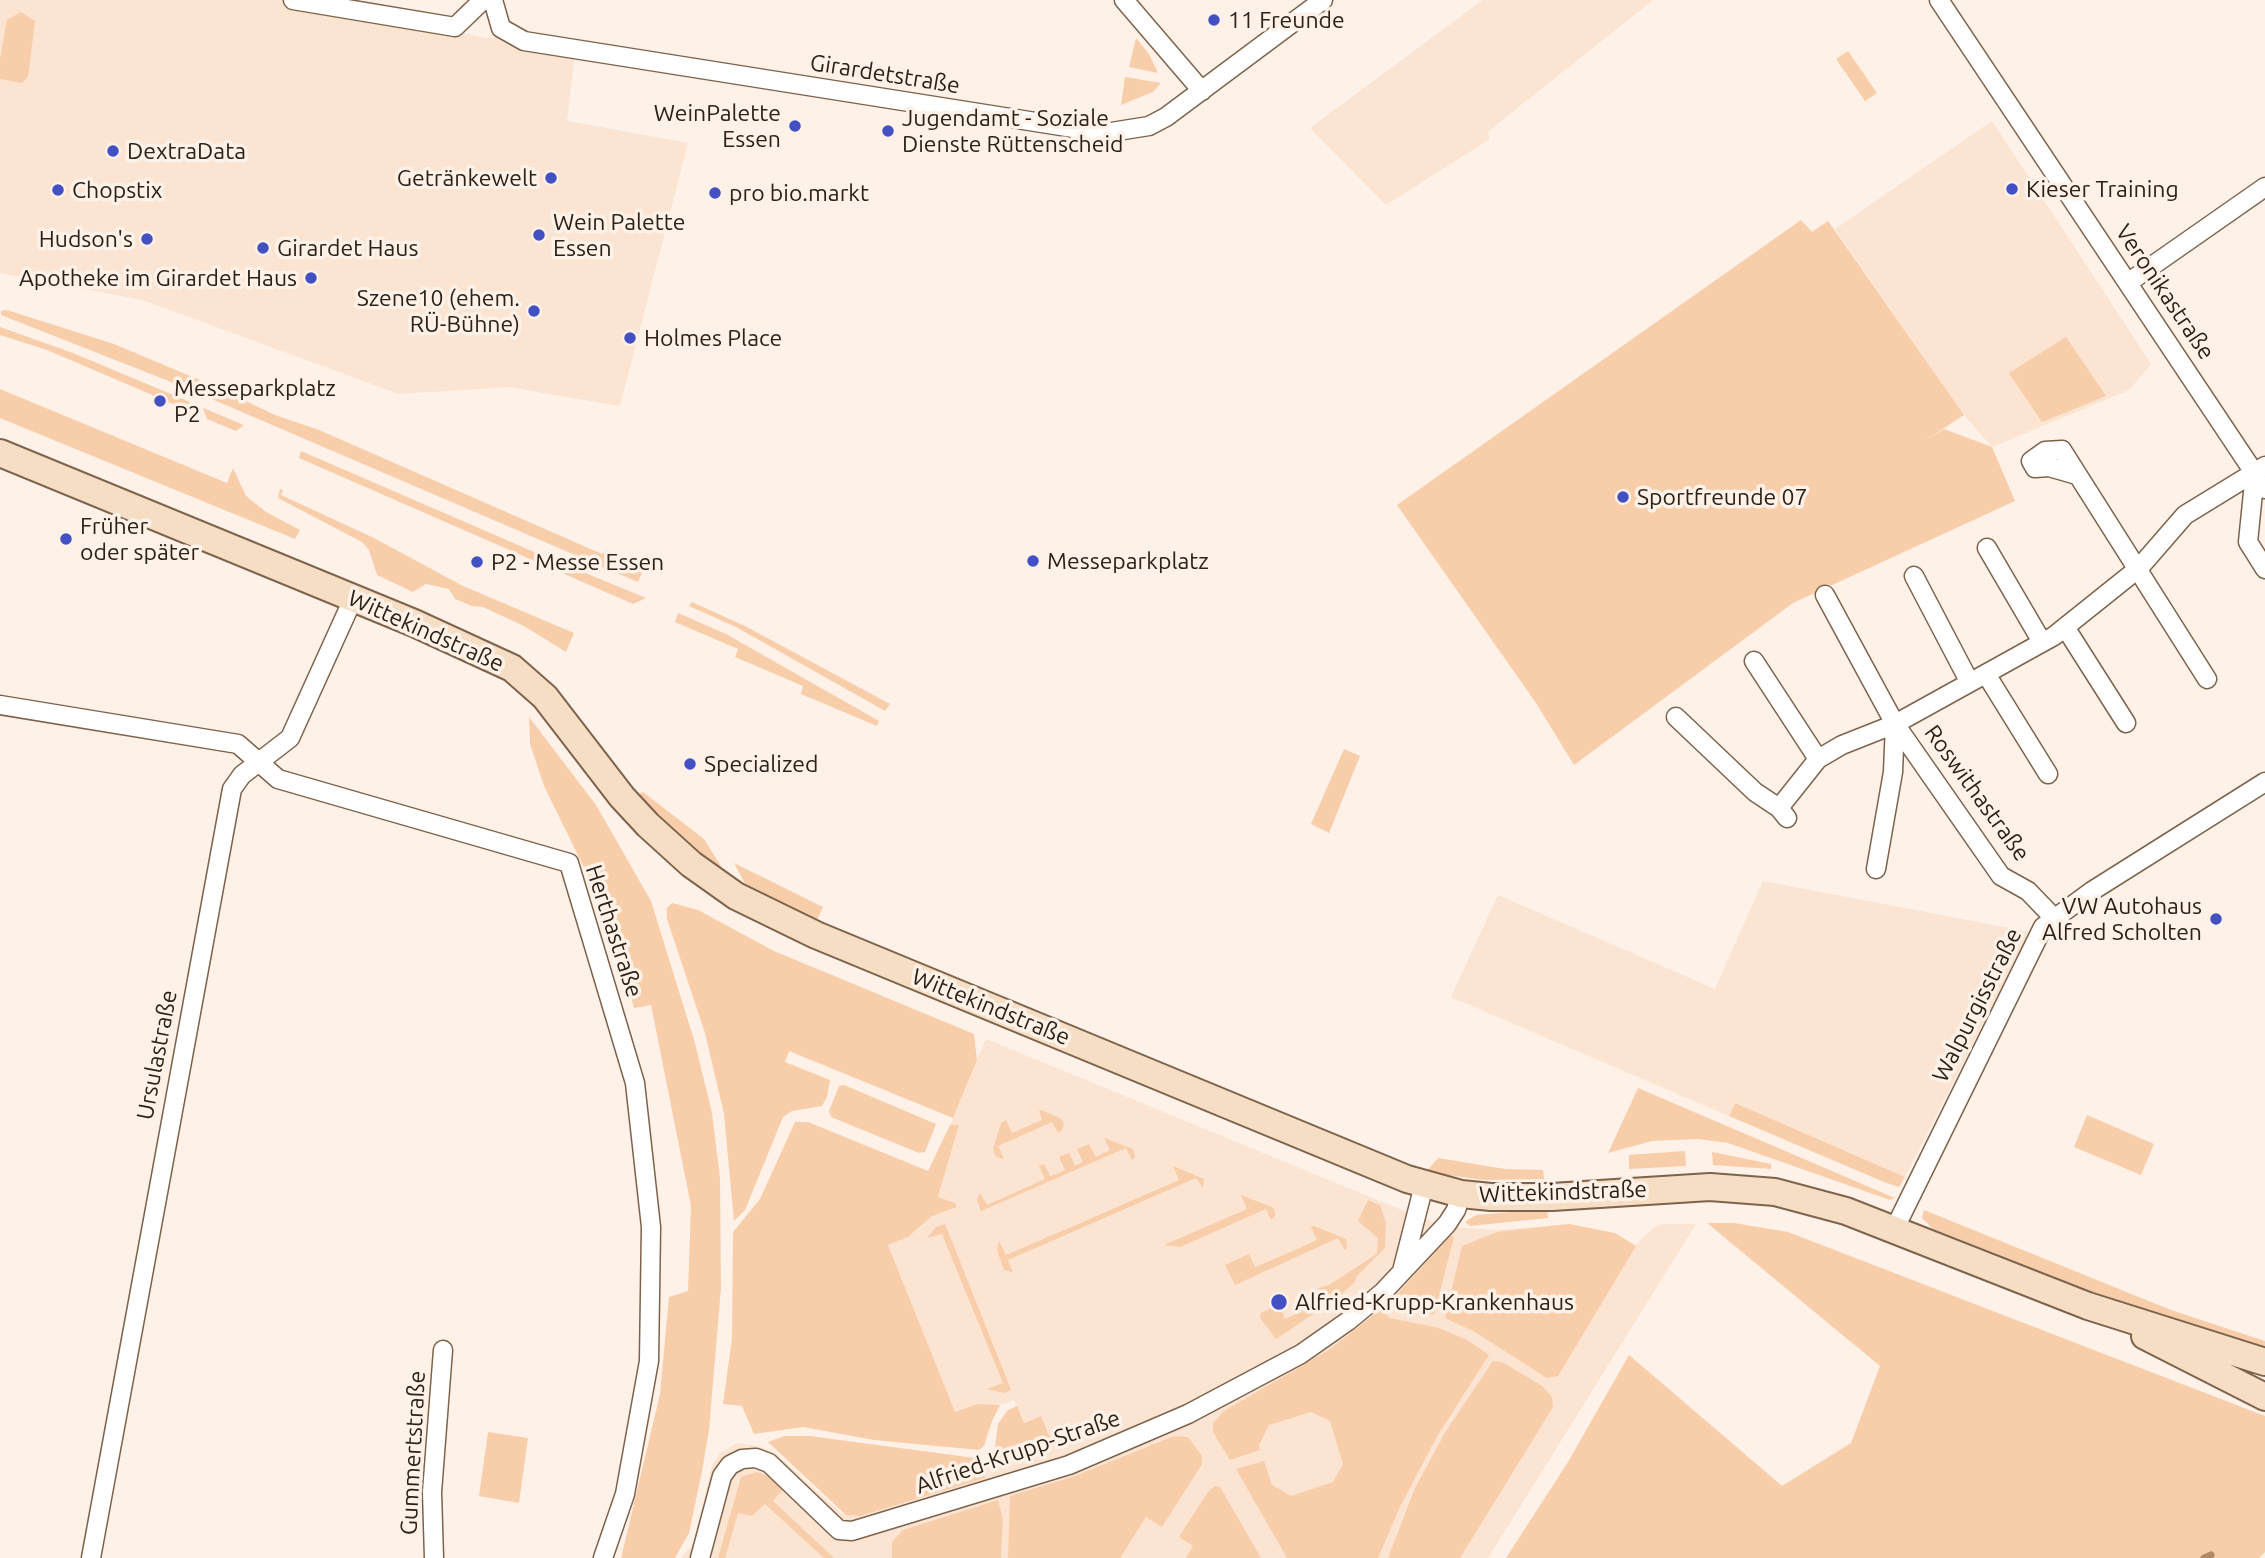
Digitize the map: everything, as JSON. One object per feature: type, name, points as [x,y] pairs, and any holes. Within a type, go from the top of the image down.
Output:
[{"type":"street","points":[[293,0],[455,27],[483,0]]},
{"type":"street","name":"Girardetstraße","points":[[493,0],[501,27],[524,41],[1105,133],[1149,126],[1202,91],[1323,0]]},
{"type":"street","points":[[1124,0],[1202,91]]},
{"type":"street","name":"Veronikastraße","points":[[1939,0],[2129,282],[2260,469],[2265,489]]},
{"type":"street","points":[[2129,282],[2265,187]]},
{"type":"street","name":"Wittekindstraße","points":[[0,453],[97,490],[482,652],[520,674],[545,697],[622,797],[648,825],[691,864],[736,895],[816,935],[1424,1185],[1461,1194],[1552,1197],[1733,1187],[1802,1198],[1894,1230],[2088,1306],[2265,1362]]},
{"type":"street","points":[[2260,469],[2248,542],[2265,569]]},
{"type":"street","name":"Roswithastraße","points":[[1676,717],[1755,792],[1783,813],[1818,759],[1895,723],[2065,627],[2138,568],[2185,515],[2260,469]]},
{"type":"street","points":[[2077,475],[2138,568],[2142,582],[2207,679]]},
{"type":"street","points":[[1987,548],[2042,642]]},
{"type":"street","points":[[1914,576],[1969,681]]},
{"type":"street","name":"Roswithastraße","points":[[1825,595],[1895,723],[2001,876],[2028,891],[2053,918]]},
{"type":"street","name":"Ursulastraße","points":[[91,1558],[232,789],[242,775],[290,737],[353,599]]},
{"type":"street","points":[[2065,627],[2126,723]]},
{"type":"street","points":[[1754,661],[1818,759]]},
{"type":"street","points":[[1986,674],[2048,774]]},
{"type":"street","name":"Herthastraße","points":[[0,705],[238,744],[278,779],[289,783],[569,863],[635,1083],[651,1227],[649,1361],[625,1494],[603,1558]]},
{"type":"street","name":"Roswithastraße","points":[[1876,869],[1894,772],[1895,723]]},
{"type":"street","name":"Walpurgisstraße","points":[[1894,1230],[2043,927],[2265,782]]},
{"type":"street","name":"Alfried-Krupp-Straße","points":[[1402,1271],[1424,1185]]},
{"type":"street","name":"Alfried-Krupp-Straße","points":[[700,1558],[722,1476],[737,1461],[756,1458],[769,1463],[839,1531],[855,1531],[1069,1465],[1188,1414],[1301,1354],[1348,1321],[1383,1292],[1447,1224],[1457,1210],[1461,1194]]},
{"type":"street","name":"Wittekindstraße","points":[[2088,1306],[2265,1397]]},
{"type":"street","name":"Gummertstraße","points":[[434,1558],[432,1492],[443,1350]]},
{"type":"shaded area","points":[[0,0],[280,0],[430,25],[485,38],[509,38],[575,53],[567,121],[688,143],[620,406],[509,387],[399,394],[143,300],[0,273]]},
{"type":"shaded area","points":[[1483,0],[1653,0],[1487,132],[1490,139],[1386,205],[1310,128]]},
{"type":"shaded area","points":[[21,12],[35,21],[28,77],[22,83],[0,79],[0,59],[7,20]]},
{"type":"shaded area","points":[[1136,38],[1149,54],[1158,73],[1129,67]]},
{"type":"shaded area","points":[[1848,51],[1877,93],[1865,101],[1836,59]]},
{"type":"shaded area","points":[[1125,77],[1161,83],[1153,92],[1121,105]]},
{"type":"shaded area","points":[[1992,121],[2151,364],[2129,390],[1992,447],[1964,415],[1835,229]]},
{"type":"shaded area","points":[[1801,220],[1812,232],[1828,221],[1964,415],[1926,440],[1944,429],[1992,447],[2015,501],[1793,603],[1574,765],[1536,703],[1397,505]]},
{"type":"shaded area","points":[[7,310],[114,344],[202,381],[202,390],[199,393],[1,315],[1,311]]},
{"type":"shaded area","points":[[0,327],[73,353],[190,402],[185,409],[47,350],[0,335]]},
{"type":"shaded area","points":[[2066,337],[2106,396],[2042,422],[2009,373]]},
{"type":"shaded area","points":[[0,389],[227,483],[233,468],[246,496],[266,512],[300,530],[295,539],[0,418]]},
{"type":"shaded area","points":[[213,389],[221,389],[275,415],[319,430],[602,554],[607,550],[644,568],[638,582],[207,397]]},
{"type":"shaded area","points":[[203,408],[244,425],[236,431],[207,419]]},
{"type":"shaded area","points":[[301,451],[646,598],[633,604],[299,458]]},
{"type":"shaded area","points":[[280,489],[283,490],[281,495],[374,538],[463,586],[574,633],[566,652],[524,626],[483,607],[455,599],[449,589],[426,584],[413,592],[377,575],[369,550],[362,542],[278,498]]},
{"type":"shaded area","points":[[692,602],[745,626],[890,704],[885,711],[736,627],[689,606]]},
{"type":"shaded area","points":[[678,613],[726,634],[879,721],[877,726],[801,694],[803,686],[735,657],[738,649],[675,622]]},
{"type":"shaded area","points":[[529,717],[596,805],[651,901],[695,1043],[712,1113],[720,1178],[721,1288],[709,1430],[689,1533],[675,1558],[621,1558],[660,1394],[669,1297],[688,1291],[691,1206],[651,1005],[634,1008],[615,939],[598,896],[544,786],[530,744]]},
{"type":"shaded area","points":[[1344,749],[1360,756],[1329,833],[1311,824]]},
{"type":"shaded area","points":[[643,792],[704,839],[721,866],[718,869],[699,855],[635,796]]},
{"type":"shaded area","points":[[734,863],[823,907],[816,922],[749,891]]},
{"type":"shaded area","points":[[1763,881],[2030,932],[1905,1177],[1735,1103],[1729,1116],[1451,997],[1498,895],[1715,989]]},
{"type":"shaded area","points":[[672,903],[698,910],[774,951],[974,1034],[977,1060],[953,1118],[789,1051],[785,1062],[830,1080],[827,1097],[822,1106],[792,1111],[783,1117],[745,1210],[734,1221],[724,1114],[705,1033],[667,919],[667,908]]},
{"type":"shaded area","name":"Alfried-Krupp-Krankenhaus","points":[[986,1039],[1449,1227],[1497,1230],[1569,1224],[1615,1233],[1635,1246],[1653,1228],[1663,1224],[1696,1224],[1488,1558],[681,1558],[694,1543],[712,1466],[720,1453],[737,1443],[774,1452],[841,1513],[853,1516],[985,1478],[982,1467],[1051,1445],[1040,1416],[1024,1423],[1014,1400],[1000,1405],[977,1404],[955,1413],[888,1245],[908,1237],[932,1216],[957,1207],[955,1203],[938,1198],[959,1126],[950,1125]]},
{"type":"shaded area","points":[[844,1085],[936,1124],[925,1152],[919,1153],[831,1117],[829,1111],[839,1086]]},
{"type":"shaded area","points":[[1638,1088],[1895,1198],[1890,1200],[1728,1143],[1698,1139],[1652,1141],[1608,1153]]},
{"type":"shaded area","points":[[1735,1103],[1905,1177],[1899,1187],[1884,1182],[1729,1116]]},
{"type":"shaded area","points":[[1041,1110],[1060,1118],[1064,1124],[1062,1130],[1058,1133],[1052,1122],[998,1146],[1004,1159],[996,1157],[993,1149],[1001,1123],[1006,1120],[1012,1133],[1042,1120]]},
{"type":"shaded area","points":[[2087,1115],[2154,1144],[2141,1175],[2074,1147]]},
{"type":"shaded area","points":[[795,1122],[808,1122],[928,1171],[950,1125],[959,1125],[938,1197],[955,1203],[957,1207],[932,1216],[908,1237],[888,1245],[955,1412],[977,1404],[1000,1405],[984,1446],[979,1450],[874,1440],[803,1427],[754,1434],[742,1406],[723,1404],[732,1338],[733,1232],[760,1199]]},
{"type":"shaded area","points":[[1104,1138],[1133,1149],[1135,1157],[1132,1160],[1126,1148],[981,1211],[977,1200],[980,1193],[987,1205],[1045,1179],[1039,1166],[1044,1164],[1050,1176],[1057,1174],[1065,1170],[1059,1157],[1069,1153],[1075,1166],[1083,1162],[1077,1149],[1089,1144],[1096,1157],[1110,1150]]},
{"type":"shaded area","points":[[1685,1151],[1686,1166],[1629,1169],[1629,1155]]},
{"type":"shaded area","points":[[1712,1152],[1771,1164],[1771,1169],[1713,1165]]},
{"type":"shaded area","points":[[1438,1158],[1505,1169],[1543,1170],[1544,1179],[1483,1180],[1426,1172]]},
{"type":"shaded area","points":[[1173,1166],[1204,1179],[1203,1188],[1196,1178],[1008,1260],[1013,1272],[1004,1270],[997,1250],[999,1241],[1006,1255],[1076,1225],[1179,1180]]},
{"type":"shaded area","points":[[1241,1195],[1274,1208],[1275,1216],[1271,1220],[1266,1209],[1180,1247],[1164,1245],[1247,1209]]},
{"type":"shaded area","points":[[1368,1200],[1380,1205],[1386,1223],[1385,1248],[1357,1276],[1354,1283],[1333,1301],[1276,1339],[1260,1318],[1261,1313],[1279,1305],[1285,1319],[1324,1302],[1319,1288],[1329,1285],[1377,1254],[1378,1238],[1358,1221]]},
{"type":"shaded area","points":[[1547,1209],[1548,1218],[1470,1226],[1465,1222],[1476,1215]]},
{"type":"shaded area","points":[[1924,1210],[2171,1310],[2265,1341],[2265,1355],[2187,1329],[1933,1229],[1922,1218]]},
{"type":"shaded area","points":[[1707,1223],[1734,1223],[1788,1232],[2265,1416],[2265,1552],[2259,1558],[1506,1558],[1568,1462],[1629,1355],[1782,1486],[1851,1443],[1880,1366]]},
{"type":"shaded area","points":[[945,1224],[1011,1390],[1004,1393],[987,1389],[1003,1383],[942,1234],[927,1238],[936,1227]]},
{"type":"shaded area","points":[[1569,1224],[1615,1233],[1636,1246],[1558,1376],[1547,1378],[1475,1332],[1445,1318],[1462,1246],[1497,1232]]},
{"type":"shaded area","points":[[1311,1227],[1346,1239],[1345,1250],[1338,1238],[1235,1285],[1225,1265],[1249,1254],[1255,1267],[1286,1254],[1317,1240]]},
{"type":"shaded area","points":[[1450,1236],[1454,1237],[1434,1315],[1402,1308],[1392,1300]]},
{"type":"shaded area","points":[[1380,1310],[1390,1318],[1439,1328],[1467,1340],[1489,1355],[1436,1438],[1400,1507],[1378,1558],[1287,1558],[1236,1469],[1264,1461],[1272,1485],[1291,1496],[1333,1482],[1343,1464],[1330,1421],[1311,1412],[1269,1425],[1259,1445],[1260,1450],[1230,1460],[1213,1432],[1213,1423],[1224,1411],[1329,1350]]},
{"type":"shaded area","points":[[1493,1361],[1502,1362],[1542,1386],[1552,1397],[1553,1407],[1460,1558],[1388,1558],[1415,1488],[1446,1431]]},
{"type":"shaded area","points":[[1017,1406],[1024,1423],[1041,1416],[1052,1443],[999,1462],[995,1447],[998,1424],[1008,1410]]},
{"type":"shaded area","points":[[488,1432],[528,1438],[519,1503],[479,1496]]},
{"type":"shaded area","points":[[785,1436],[810,1436],[975,1458],[981,1462],[985,1478],[860,1516],[846,1515],[768,1442]]},
{"type":"shaded area","points":[[1174,1436],[1188,1437],[1202,1456],[1202,1464],[1162,1527],[1146,1517],[1120,1558],[1008,1558],[1010,1496],[1075,1476]]},
{"type":"shaded area","points":[[757,1472],[768,1476],[783,1489],[773,1501],[834,1558],[824,1558],[765,1504],[752,1516],[738,1513],[725,1558],[718,1558],[741,1477]]},
{"type":"shaded area","points":[[1215,1486],[1220,1487],[1261,1558],[1186,1558],[1193,1546],[1179,1537],[1208,1492]]},
{"type":"shaded area","points":[[998,1500],[1003,1519],[1001,1558],[892,1558],[892,1542],[903,1530]]},
{"type":"waterway","points":[[2204,1558],[2211,1555]]},
{"type":"place","name":"11 Freunde","points":[[1214,20]]},
{"type":"place","name":"WeinPalette Essen","points":[[795,126]]},
{"type":"place","name":"Jugendamt - Soziale Dienste Rüttenscheid","points":[[888,131]]},
{"type":"place","name":"DextraData","points":[[113,151]]},
{"type":"place","name":"Getränkewelt","points":[[551,178]]},
{"type":"place","name":"Kieser Training","points":[[2012,189]]},
{"type":"place","name":"Chopstix","points":[[58,190]]},
{"type":"place","name":"pro bio.markt","points":[[715,193]]},
{"type":"place","name":"Wein Palette Essen","points":[[539,235]]},
{"type":"place","name":"Hudson's","points":[[147,239]]},
{"type":"place","name":"Girardet Haus","points":[[263,248]]},
{"type":"place","name":"Apotheke im Girardet Haus","points":[[311,278]]},
{"type":"place","name":"Szene10 (ehem. RÜ-Bühne)","points":[[534,311]]},
{"type":"place","name":"Holmes Place","points":[[630,338]]},
{"type":"place","name":"Messeparkplatz P2","points":[[160,401]]},
{"type":"place","name":"Sportfreunde 07","points":[[1623,497]]},
{"type":"place","name":"Früher oder später","points":[[66,539]]},
{"type":"place","name":"Messeparkplatz","points":[[1033,561]]},
{"type":"place","name":"P2 - Messe Essen","points":[[477,562]]},
{"type":"place","name":"Specialized","points":[[690,764]]},
{"type":"place","name":"VW Autohaus Alfred Scholten","points":[[2216,919]]},
{"type":"place","name":"Alfried-Krupp-Krankenhaus","points":[[1279,1302]]}]
